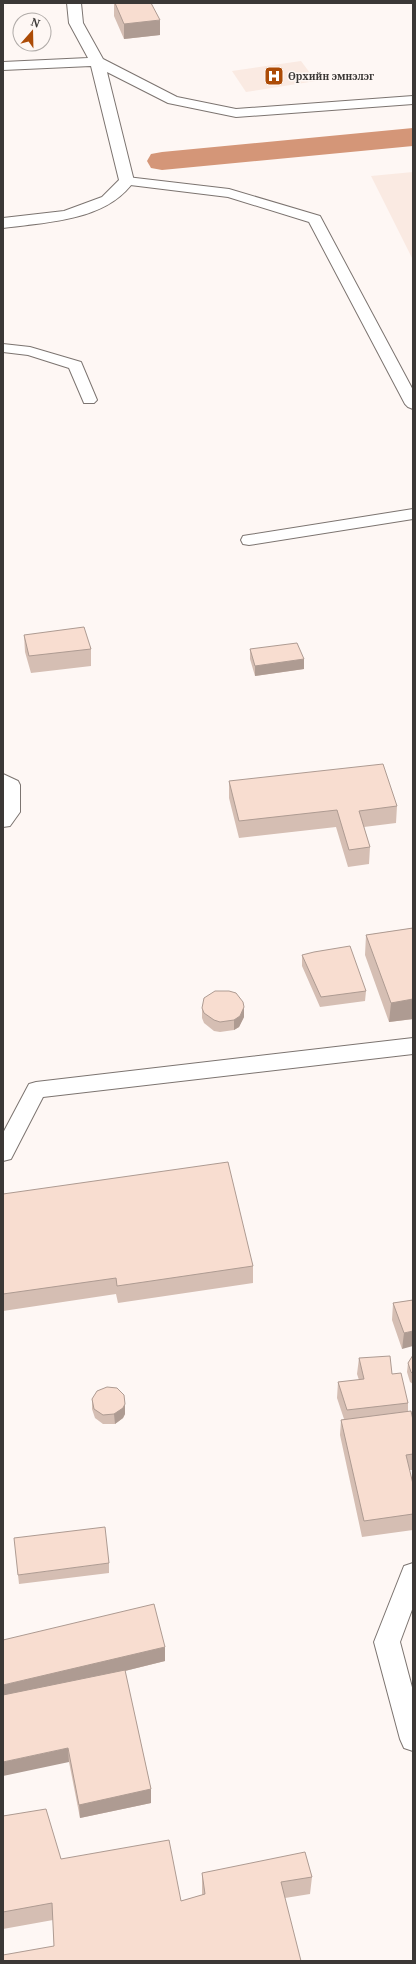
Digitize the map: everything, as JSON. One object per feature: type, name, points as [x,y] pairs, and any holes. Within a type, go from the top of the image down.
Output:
[{"type":"street","points":[[3,223],[67,215],[107,200],[127,181],[97,62],[76,24],[74,3]]},
{"type":"street","points":[[3,66],[97,62],[173,100],[236,113],[413,100]]},
{"type":"lane","points":[[127,181],[229,193],[315,219],[413,404]]},
{"type":"lane","points":[[3,348],[30,351],[76,365],[89,400]]},
{"type":"lane","points":[[249,540],[413,514]]},
{"type":"lane","points":[[3,780],[11,785],[11,812],[3,821]]},
{"type":"lane","points":[[3,1153],[36,1090],[413,1046]]},
{"type":"lane","points":[[413,1574],[387,1642],[413,1739]]},
{"type":"shaded area","name":"Өрхийн эмнэлэг","points":[[301,61],[316,81],[246,92],[232,71]]},
{"type":"shaded area","points":[[413,172],[413,260],[371,176]]},
{"type":"building","points":[[115,3],[151,3],[160,20],[124,24]]},
{"type":"building","points":[[84,627],[91,649],[29,656],[24,635]]},
{"type":"building","points":[[297,643],[304,659],[255,666],[250,649]]},
{"type":"building","points":[[383,764],[397,806],[359,811],[370,847],[349,850],[337,810],[239,821],[229,781]]},
{"type":"building","points":[[413,928],[413,999],[391,1003],[366,935]]},
{"type":"building","points":[[350,946],[366,991],[321,997],[302,955]]},
{"type":"building","points":[[215,991],[229,991],[236,993],[243,1002],[244,1007],[240,1016],[234,1020],[220,1022],[204,1013],[202,1008],[204,998]]},
{"type":"building","points":[[228,1162],[253,1266],[117,1286],[116,1278],[3,1294],[3,1194]]},
{"type":"building","points":[[413,1300],[413,1331],[404,1333],[393,1303]]},
{"type":"building","points":[[413,1355],[413,1374],[408,1363]]},
{"type":"building","points":[[390,1356],[392,1374],[401,1373],[408,1403],[347,1410],[338,1382],[364,1379],[359,1358]]},
{"type":"building","points":[[107,1387],[117,1388],[124,1395],[125,1404],[123,1408],[114,1414],[103,1415],[94,1409],[92,1399],[97,1391]]},
{"type":"building","points":[[411,1411],[413,1420],[413,1454],[406,1455],[413,1484],[413,1514],[364,1521],[341,1420]]},
{"type":"building","points":[[105,1527],[109,1563],[18,1575],[14,1538]]},
{"type":"building","points":[[154,1604],[165,1647],[3,1685],[3,1640]]},
{"type":"building","points":[[125,1670],[151,1789],[79,1805],[68,1748],[3,1762],[3,1695]]},
{"type":"building","points":[[46,1809],[61,1859],[169,1840],[181,1901],[205,1894],[202,1873],[305,1852],[312,1877],[281,1882],[301,1961],[3,1961],[3,1955],[54,1946],[52,1903],[3,1912],[3,1816]]},
{"type":"waterway","points":[[162,161],[413,137]]},
{"type":"place","name":"Өрхийн эмнэлэг","points":[[274,76]]}]
